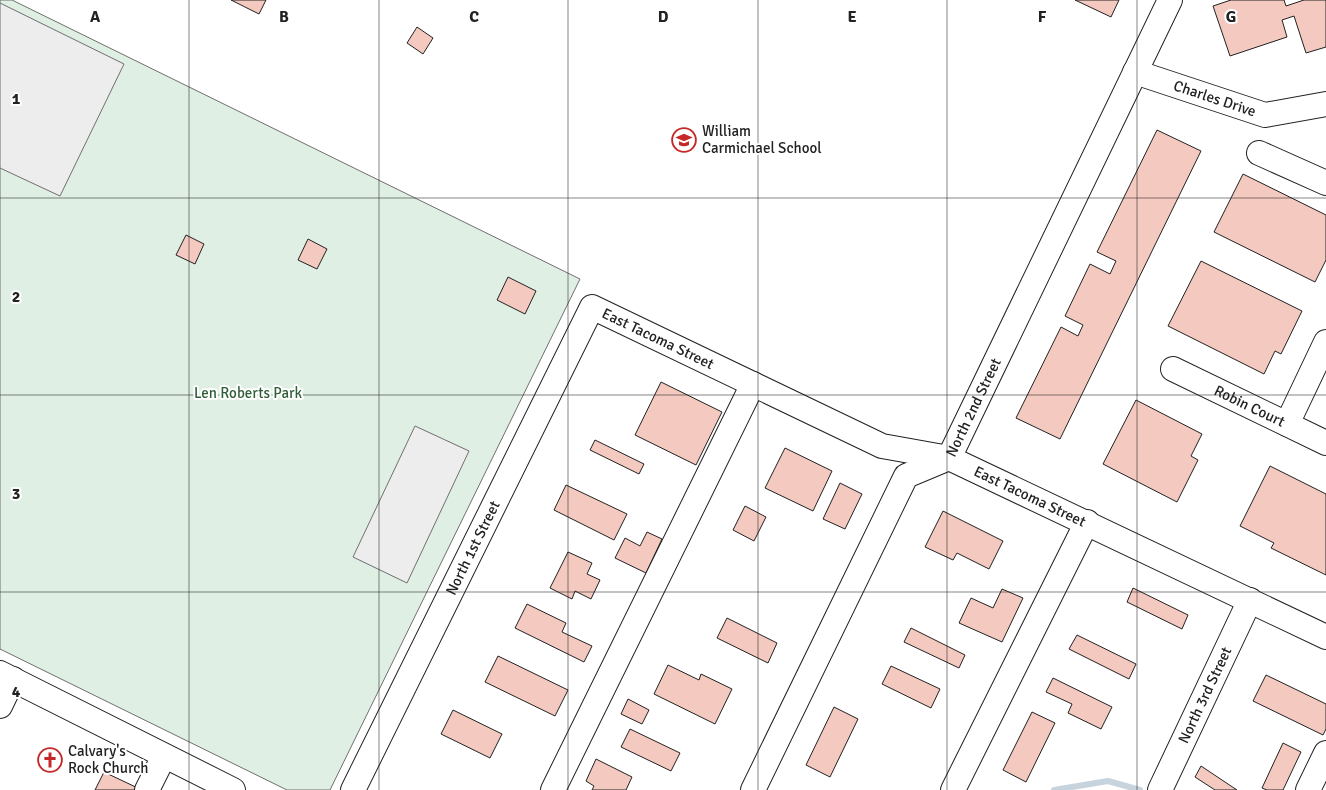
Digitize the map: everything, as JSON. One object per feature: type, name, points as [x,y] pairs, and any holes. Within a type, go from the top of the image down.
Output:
[{"type":"street","name":"North 2nd Street","points":[[753,790],[906,476],[949,458],[1170,0]]},
{"type":"street","name":"Charles Drive","points":[[1135,72],[1265,115],[1326,104]]},
{"type":"street","points":[[1259,152],[1326,184]]},
{"type":"street","name":"East Tacoma Street","points":[[592,307],[882,446],[949,458],[1326,637]]},
{"type":"street","name":"North 1st Street","points":[[353,790],[592,307]]},
{"type":"street","points":[[1287,424],[1326,342]]},
{"type":"street","name":"Robin Court","points":[[1172,369],[1326,443]]},
{"type":"street","points":[[554,790],[754,384]]},
{"type":"street","points":[[952,790],[1086,522]]},
{"type":"street","name":"North 3rd Street","points":[[1160,790],[1250,600]]},
{"type":"street","points":[[0,706],[6,676],[232,790]]},
{"type":"street","points":[[1308,790],[1326,753]]},
{"type":"street","points":[[147,790],[164,756]]},
{"type":"green space","name":"Len Roberts Park","points":[[0,0],[12,0],[580,279],[330,790],[287,790],[0,649]]},
{"type":"shaded area","points":[[0,3],[124,64],[60,196],[0,168]]},
{"type":"shaded area","points":[[415,426],[469,451],[407,583],[353,557]]},
{"type":"building","points":[[231,0],[266,0],[259,14]]},
{"type":"building","points":[[1075,0],[1119,0],[1111,17]]},
{"type":"building","points":[[1231,0],[1284,0],[1286,6],[1304,0],[1326,0],[1326,47],[1306,53],[1294,16],[1282,20],[1287,37],[1230,56],[1213,6]]},
{"type":"building","points":[[417,27],[433,38],[423,54],[407,43]]},
{"type":"building","points":[[1157,130],[1201,151],[1060,439],[1016,418],[1061,327],[1078,336],[1083,325],[1065,316],[1090,264],[1110,274],[1116,261],[1097,252]]},
{"type":"building","points":[[1243,174],[1326,215],[1326,260],[1315,282],[1214,232]]},
{"type":"building","points":[[186,235],[204,244],[195,264],[176,255]]},
{"type":"building","points":[[308,239],[327,249],[317,269],[298,260]]},
{"type":"building","points":[[1201,261],[1302,311],[1281,354],[1275,351],[1264,374],[1168,326]]},
{"type":"building","points":[[508,277],[536,291],[525,314],[497,300]]},
{"type":"building","points":[[661,382],[722,412],[696,465],[635,435]]},
{"type":"building","points":[[1136,400],[1202,434],[1191,456],[1198,460],[1177,502],[1103,464]]},
{"type":"building","points":[[595,440],[644,464],[639,474],[590,450]]},
{"type":"building","points":[[785,448],[832,471],[813,511],[765,488]]},
{"type":"building","points":[[1270,466],[1326,494],[1326,575],[1271,548],[1274,543],[1240,526]]},
{"type":"building","points":[[840,483],[862,494],[845,529],[823,519]]},
{"type":"building","points":[[566,485],[627,514],[614,540],[554,510]]},
{"type":"building","points":[[745,506],[766,517],[754,541],[733,530]]},
{"type":"building","points":[[943,511],[1003,541],[989,569],[957,553],[953,560],[925,547]]},
{"type":"building","points":[[647,532],[662,539],[646,573],[615,558],[625,538],[640,546]]},
{"type":"building","points":[[568,552],[592,563],[587,574],[600,580],[591,599],[575,591],[572,599],[550,588]]},
{"type":"building","points":[[1133,588],[1188,615],[1182,629],[1127,602]]},
{"type":"building","points":[[1002,589],[1023,598],[1002,642],[959,623],[971,598],[993,608]]},
{"type":"building","points":[[527,604],[566,623],[562,632],[592,646],[584,662],[515,628]]},
{"type":"building","points":[[727,618],[777,643],[768,663],[717,638]]},
{"type":"building","points":[[911,628],[965,655],[959,668],[904,642]]},
{"type":"building","points":[[1077,635],[1136,664],[1129,679],[1069,649]]},
{"type":"building","points":[[498,656],[568,690],[555,716],[485,682]]},
{"type":"building","points":[[668,665],[699,680],[701,674],[732,689],[715,724],[654,694]]},
{"type":"building","points":[[891,666],[940,689],[931,708],[882,684]]},
{"type":"building","points":[[1266,675],[1326,704],[1326,729],[1323,735],[1253,701]]},
{"type":"building","points":[[1053,678],[1112,707],[1101,729],[1068,713],[1072,704],[1046,692]]},
{"type":"building","points":[[628,699],[649,710],[642,724],[621,714]]},
{"type":"building","points":[[834,707],[858,719],[830,777],[806,765]]},
{"type":"building","points":[[453,710],[502,734],[490,758],[441,734]]},
{"type":"building","points":[[1032,712],[1055,723],[1026,782],[1003,770]]},
{"type":"building","points":[[630,729],[680,753],[671,771],[621,747]]},
{"type":"building","points":[[1283,743],[1301,752],[1283,790],[1267,790],[1262,788]]},
{"type":"building","points":[[596,759],[632,777],[626,790],[592,790],[594,786],[586,781]]},
{"type":"building","points":[[1201,766],[1237,790],[1215,790],[1195,777]]},
{"type":"building","points":[[104,772],[142,790],[95,790]]},
{"type":"waterway","points":[[1054,790],[1108,781],[1140,790]]},
{"type":"place","name":"William Carmichael School","points":[[684,140]]},
{"type":"place","name":"Calvary's Rock Church","points":[[50,760]]}]
